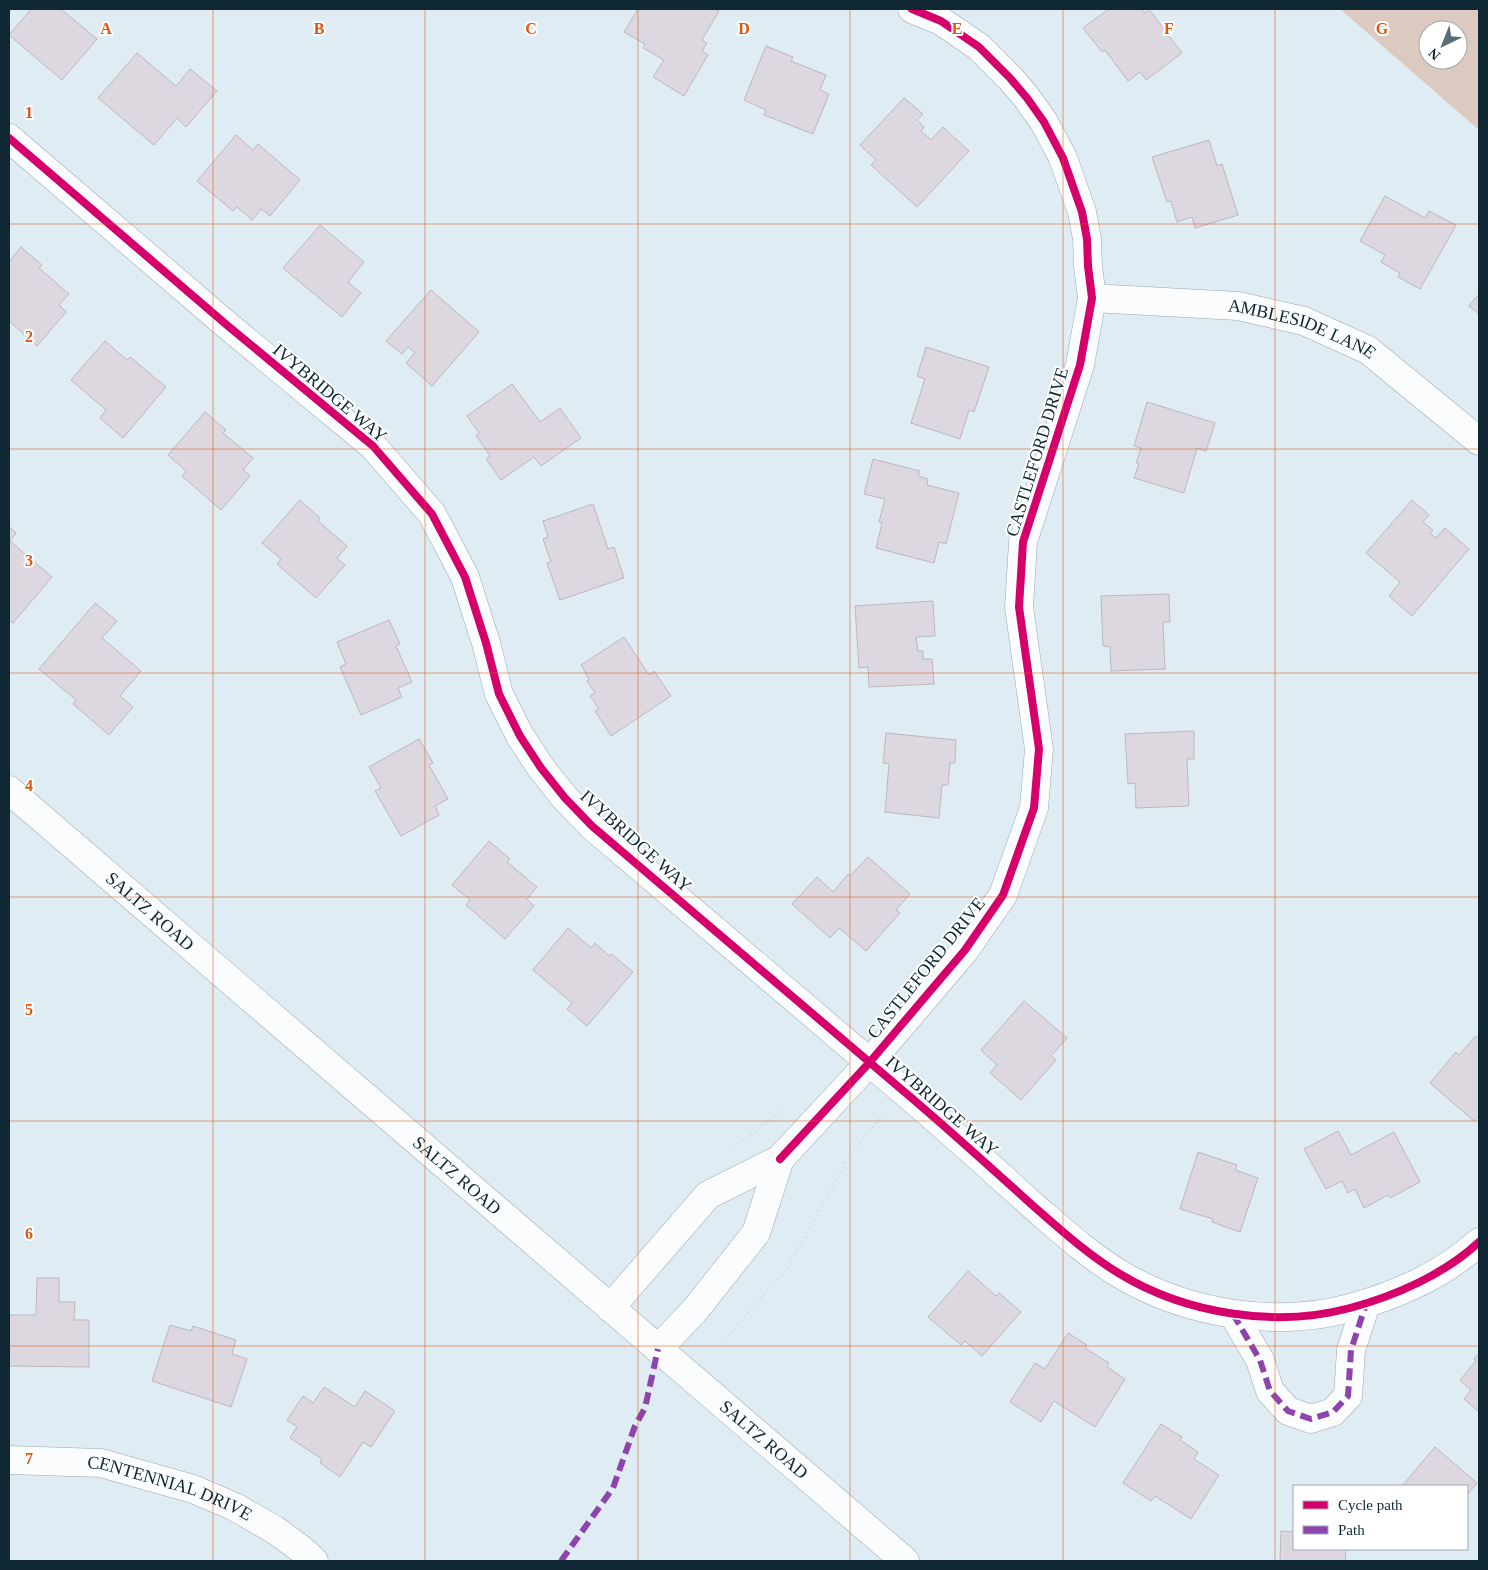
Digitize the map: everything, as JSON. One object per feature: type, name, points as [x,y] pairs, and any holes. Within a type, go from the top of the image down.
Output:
[{"type":"street","name":"CASTLEFORD DRIVE","points":[[610,1308],[708,1195],[780,1159],[869,1063],[964,950],[1003,895],[1034,808],[1040,749],[1019,606],[1023,542],[1080,365],[1092,298],[1087,239],[1082,212],[1063,158],[1044,122],[1027,98],[979,47],[941,21],[912,9]]},
{"type":"street","name":"IVYBRIDGE WAY","points":[[9,138],[228,326],[373,446],[432,514],[465,578],[500,694],[520,736],[541,768],[565,798],[592,826],[869,1063],[902,1089],[1078,1245],[1121,1275],[1182,1302],[1251,1317],[1296,1317],[1333,1312],[1366,1304],[1401,1291],[1449,1266],[1479,1242]]},
{"type":"street","name":"AMBLESIDE LANE","points":[[1092,298],[1238,306],[1304,321],[1368,350],[1479,441]]},
{"type":"street","name":"SALTZ ROAD","points":[[9,790],[905,1561]]},
{"type":"street","name":"CASTLEFORD DRIVE","points":[[658,1350],[695,1310],[756,1233],[780,1159]]},
{"type":"street","points":[[1233,1314],[1260,1360],[1270,1391],[1288,1411],[1311,1419],[1333,1412],[1348,1396],[1351,1350],[1366,1304]]},
{"type":"street","name":"CENTENNIAL DRIVE","points":[[9,1460],[101,1463],[193,1488],[235,1507],[275,1530],[314,1561]]},
{"type":"path","points":[[725,1340],[787,1268],[851,1154],[886,1110]]},
{"type":"shaded area","points":[[1340,9],[1479,9],[1479,130]]},
{"type":"building","points":[[31,9],[61,9],[97,39],[62,80],[9,35]]},
{"type":"building","points":[[638,9],[715,9],[719,11],[702,40],[707,43],[702,51],[708,55],[684,96],[653,77],[664,60],[643,48],[645,44],[624,32]]},
{"type":"building","points":[[1109,9],[1142,9],[1145,13],[1149,9],[1182,53],[1146,80],[1140,72],[1128,81],[1105,50],[1102,52],[1083,28]]},
{"type":"building","points":[[766,46],[793,57],[791,61],[826,75],[820,90],[829,94],[813,134],[764,115],[766,110],[744,100]]},
{"type":"building","points":[[137,53],[176,86],[190,69],[217,91],[186,127],[177,118],[154,145],[98,98]]},
{"type":"building","points":[[904,98],[923,114],[917,120],[924,127],[921,131],[931,140],[943,127],[969,151],[917,207],[871,165],[876,160],[860,145]]},
{"type":"building","points":[[236,135],[253,150],[258,144],[300,180],[270,216],[261,209],[252,220],[237,207],[233,211],[197,181]]},
{"type":"building","points":[[1209,140],[1217,166],[1222,164],[1238,215],[1195,228],[1192,217],[1177,222],[1171,201],[1167,202],[1152,157]]},
{"type":"building","points":[[1385,196],[1425,218],[1429,211],[1456,225],[1420,289],[1398,277],[1400,273],[1381,262],[1385,255],[1360,241]]},
{"type":"building","points":[[320,225],[364,262],[348,282],[361,293],[342,317],[283,268]]},
{"type":"building","points":[[21,247],[42,265],[39,268],[69,294],[59,305],[66,312],[37,346],[9,321],[9,262]]},
{"type":"building","points":[[431,290],[479,332],[432,386],[406,363],[415,353],[408,347],[402,354],[386,341]]},
{"type":"building","points":[[1479,294],[1479,314],[1469,306]]},
{"type":"building","points":[[105,341],[127,360],[130,357],[166,387],[123,438],[100,418],[106,410],[71,380]]},
{"type":"building","points":[[926,347],[989,367],[974,412],[969,410],[960,439],[911,423],[925,379],[917,376]]},
{"type":"building","points":[[512,384],[540,422],[560,408],[581,438],[541,466],[534,457],[501,480],[486,459],[490,456],[476,435],[479,433],[467,416]]},
{"type":"building","points":[[1147,402],[1215,423],[1206,451],[1197,448],[1184,493],[1134,478],[1141,448],[1134,446]]},
{"type":"building","points":[[205,412],[226,430],[223,433],[253,458],[243,470],[250,476],[221,510],[182,476],[186,471],[168,455]]},
{"type":"building","points":[[873,459],[920,471],[918,476],[928,479],[927,485],[959,493],[946,544],[939,542],[934,563],[876,548],[882,523],[879,522],[885,499],[864,494]]},
{"type":"building","points":[[300,500],[320,518],[318,521],[347,546],[337,558],[345,565],[316,598],[277,564],[281,559],[262,543]]},
{"type":"building","points":[[1412,500],[1429,515],[1423,522],[1433,530],[1430,533],[1436,538],[1445,528],[1469,549],[1412,616],[1389,596],[1400,582],[1366,553]]},
{"type":"building","points":[[593,504],[608,549],[614,547],[624,578],[560,600],[547,563],[551,562],[543,539],[548,537],[543,521]]},
{"type":"building","points":[[9,527],[16,533],[10,541],[52,577],[13,623],[9,620]]},
{"type":"building","points":[[1169,594],[1170,622],[1163,622],[1165,669],[1111,671],[1110,647],[1103,646],[1101,596]]},
{"type":"building","points":[[933,601],[935,636],[916,637],[918,651],[923,651],[923,659],[932,659],[934,684],[869,687],[868,667],[859,668],[855,606]]},
{"type":"building","points":[[95,603],[117,621],[102,638],[141,671],[120,696],[133,707],[109,735],[73,704],[76,700],[39,669]]},
{"type":"building","points":[[389,620],[400,644],[396,646],[412,682],[398,688],[402,697],[361,715],[340,667],[346,664],[337,642]]},
{"type":"building","points":[[624,637],[649,675],[654,671],[671,696],[611,736],[595,711],[599,709],[590,696],[595,693],[587,681],[589,679],[581,665]]},
{"type":"building","points":[[1194,731],[1194,759],[1187,759],[1189,806],[1136,808],[1135,783],[1128,784],[1125,734]]},
{"type":"building","points":[[886,733],[956,740],[955,763],[950,763],[948,785],[942,785],[939,818],[885,812],[889,764],[883,763]]},
{"type":"building","points":[[419,739],[433,763],[429,765],[448,799],[435,806],[439,815],[401,836],[375,791],[381,788],[369,767]]},
{"type":"building","points":[[489,841],[510,859],[507,862],[537,887],[527,899],[534,906],[505,939],[466,905],[470,900],[452,885]]},
{"type":"building","points":[[868,857],[910,894],[896,910],[900,913],[866,951],[839,928],[830,938],[792,904],[817,877],[833,892],[848,874],[850,876]]},
{"type":"building","points":[[568,928],[591,948],[595,943],[609,956],[611,954],[633,972],[587,1026],[567,1009],[572,1003],[533,970]]},
{"type":"building","points":[[1024,1001],[1067,1038],[1051,1056],[1056,1060],[1021,1100],[990,1073],[997,1065],[981,1050]]},
{"type":"building","points":[[1476,1036],[1479,1039],[1479,1115],[1474,1121],[1430,1083],[1456,1052],[1459,1055]]},
{"type":"building","points":[[1338,1131],[1351,1155],[1394,1132],[1420,1182],[1390,1198],[1388,1195],[1364,1208],[1355,1189],[1348,1193],[1342,1181],[1326,1189],[1304,1149]]},
{"type":"building","points":[[1198,1152],[1237,1165],[1235,1170],[1258,1178],[1240,1232],[1212,1222],[1213,1219],[1180,1209]]},
{"type":"building","points":[[968,1271],[996,1296],[999,1293],[1021,1312],[982,1356],[965,1341],[961,1345],[928,1317]]},
{"type":"building","points":[[37,1278],[59,1278],[59,1302],[75,1302],[74,1320],[89,1320],[89,1367],[9,1366],[9,1315],[36,1315]]},
{"type":"building","points":[[170,1325],[191,1331],[193,1326],[236,1340],[232,1354],[247,1359],[231,1407],[152,1381]]},
{"type":"building","points":[[1068,1333],[1087,1345],[1085,1348],[1109,1363],[1107,1367],[1125,1379],[1095,1427],[1054,1401],[1041,1422],[1010,1402],[1035,1363],[1045,1369]]},
{"type":"building","points":[[1479,1353],[1479,1412],[1464,1399],[1471,1390],[1460,1380],[1476,1361],[1474,1359]]},
{"type":"building","points":[[324,1387],[355,1407],[365,1391],[395,1411],[371,1447],[363,1442],[340,1477],[320,1463],[322,1459],[290,1438],[297,1427],[287,1420],[303,1396],[313,1403]]},
{"type":"building","points":[[1161,1424],[1182,1437],[1180,1440],[1198,1452],[1194,1459],[1219,1475],[1191,1519],[1155,1496],[1151,1501],[1123,1483]]},
{"type":"building","points":[[1435,1447],[1477,1483],[1468,1494],[1468,1485],[1403,1485]]},
{"type":"building","points":[[1281,1531],[1293,1532],[1293,1550],[1346,1550],[1345,1561],[1280,1561]]},
{"type":"marked path","points":[[1233,1314],[1260,1360],[1270,1391],[1288,1411],[1311,1419],[1333,1412],[1348,1396],[1351,1350],[1366,1304]]},
{"type":"marked path","points":[[561,1561],[613,1488],[635,1426],[645,1408],[658,1349]]},
{"type":"cycle path","points":[[780,1159],[869,1063],[965,950],[1003,895],[1034,808],[1039,749],[1019,607],[1023,542],[1080,365],[1092,298],[1087,239],[1082,212],[1063,158],[1044,122],[1027,98],[979,47],[941,21],[912,9]]},
{"type":"cycle path","points":[[9,138],[228,326],[373,446],[432,514],[465,577],[486,643],[499,694],[520,736],[541,768],[565,798],[592,826],[917,1103],[1085,1250],[1120,1274],[1146,1288],[1173,1299],[1202,1308],[1232,1314],[1292,1317],[1322,1314],[1350,1308],[1402,1290],[1435,1274],[1466,1254],[1479,1242]]}]
